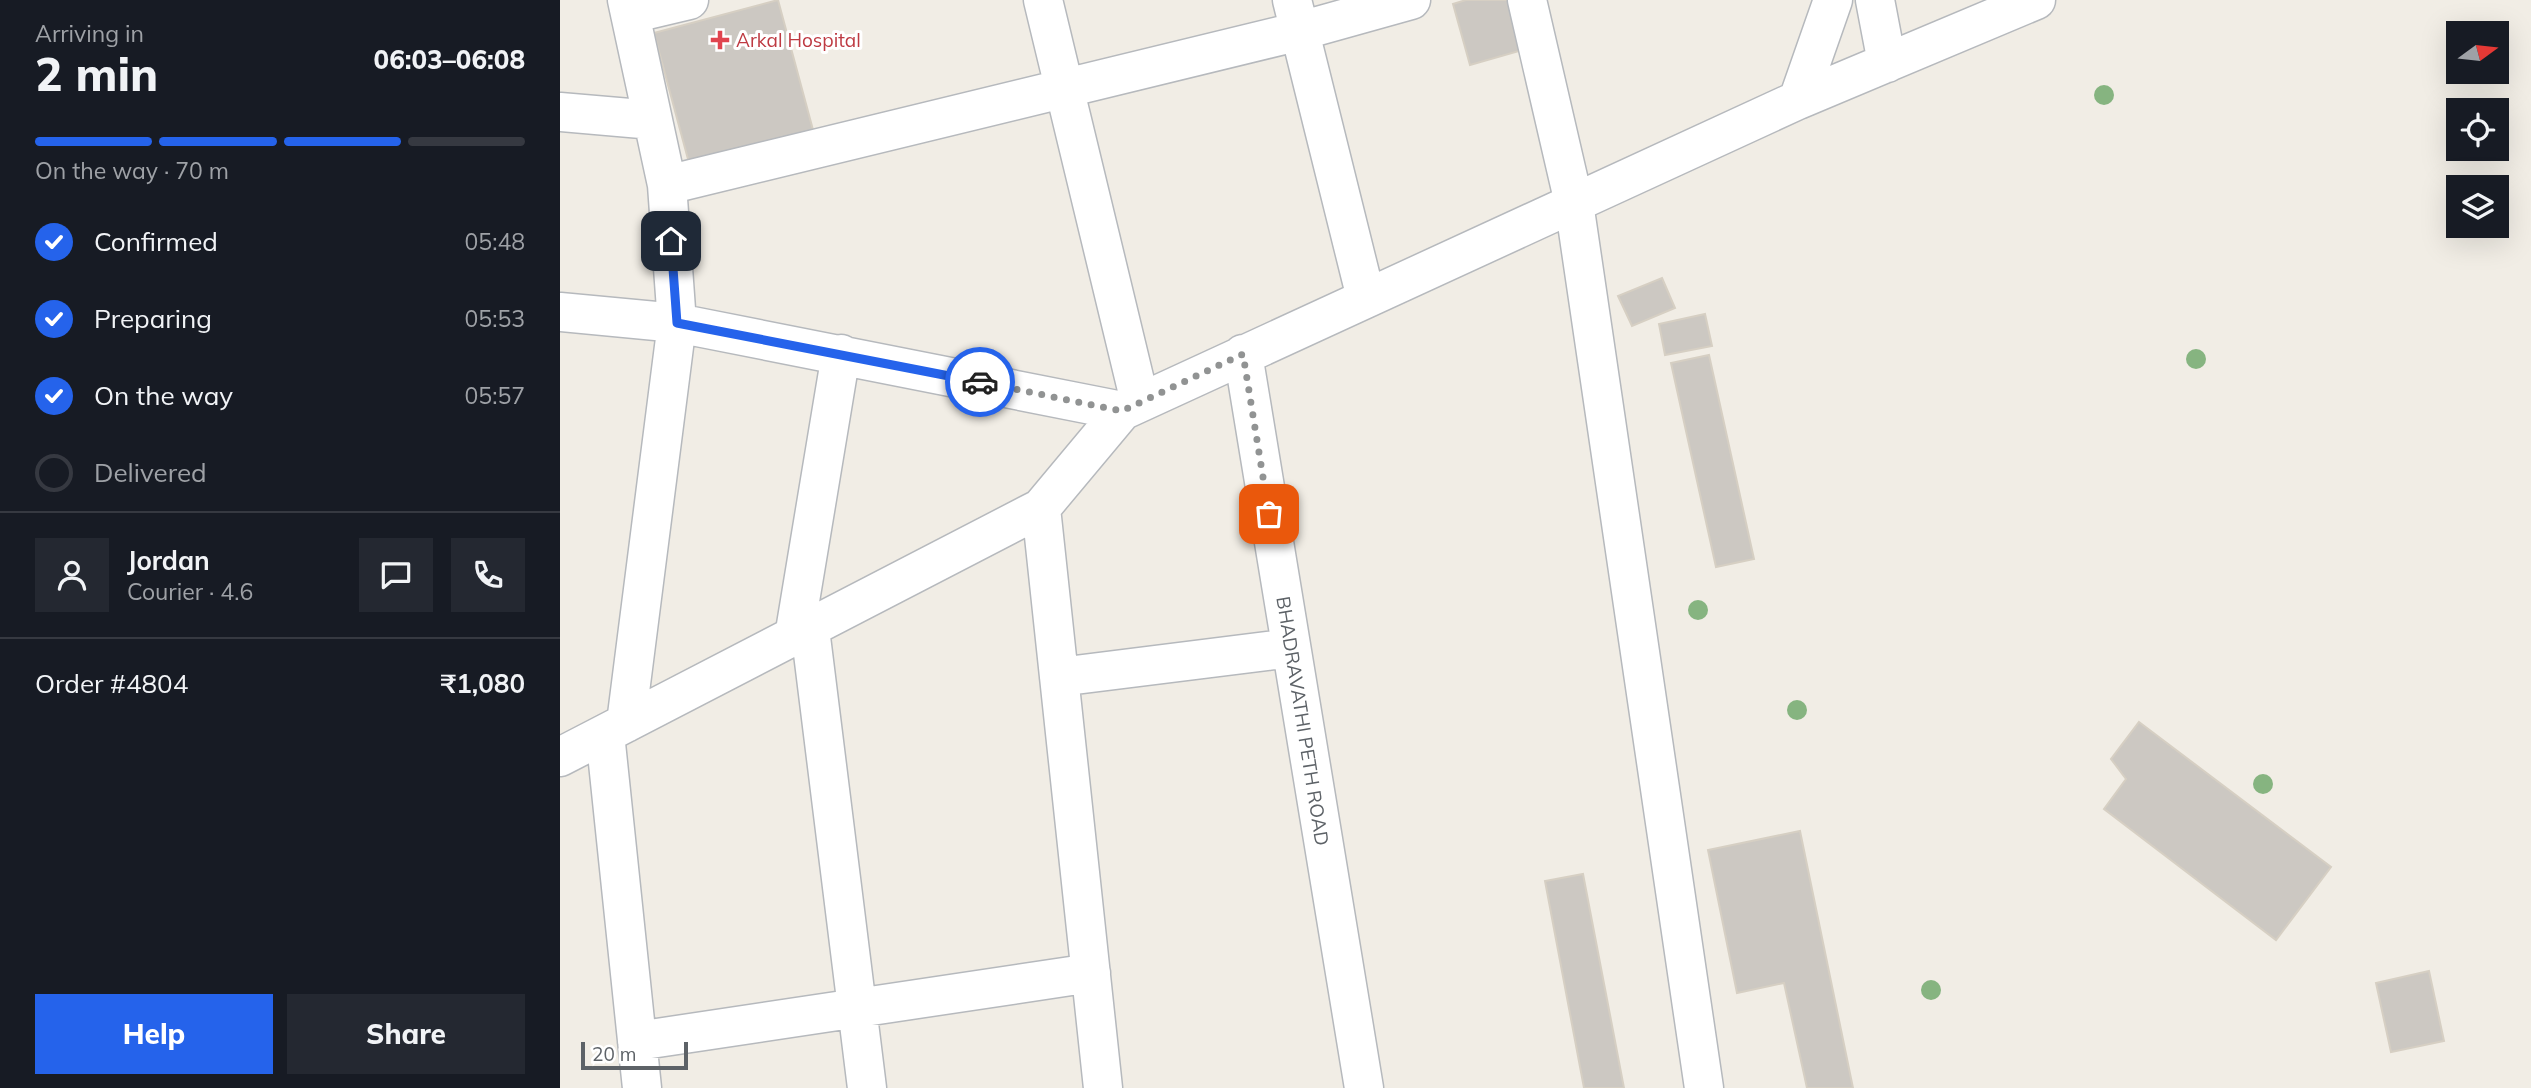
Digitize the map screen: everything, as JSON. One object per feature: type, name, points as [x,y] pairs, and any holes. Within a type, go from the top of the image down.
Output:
[{"type":"street","points":[[642,1088],[615,728],[677,323],[667,185],[629,7],[689,0]]},
{"type":"street","points":[[1043,0],[1131,406]]},
{"type":"street","points":[[667,185],[1064,88],[1296,16],[1411,0]]},
{"type":"street","points":[[1527,0],[1574,203],[1704,1088]]},
{"type":"street","points":[[1798,100],[1833,0]]},
{"type":"street","points":[[1875,0],[1887,63]]},
{"type":"street","points":[[560,757],[1041,508],[1131,406],[1798,100],[2036,0]]},
{"type":"street","points":[[1296,16],[1366,298]]},
{"type":"street","points":[[560,112],[653,120]]},
{"type":"street","points":[[560,312],[677,323],[1131,406]]},
{"type":"street","points":[[841,354],[802,633],[867,1088]]},
{"type":"street","name":"BHADRAVATHI PETH ROAD","points":[[1243,354],[1364,1088]]},
{"type":"street","points":[[1041,508],[1103,1088]]},
{"type":"street","points":[[1059,677],[1291,648]]},
{"type":"street","points":[[638,1041],[1091,974]]},
{"type":"building","points":[[778,0],[816,141],[692,174],[654,33]]},
{"type":"building","points":[[1466,0],[1520,0],[1533,47],[1470,65],[1453,4]]},
{"type":"building","points":[[1662,278],[1675,308],[1632,326],[1618,296]]},
{"type":"building","points":[[1705,314],[1712,346],[1665,355],[1659,324]]},
{"type":"building","points":[[1709,355],[1754,559],[1716,567],[1671,363]]},
{"type":"building","points":[[2139,722],[2331,867],[2276,940],[2104,809],[2126,779],[2111,759]]},
{"type":"building","points":[[1800,831],[1853,1088],[1807,1088],[1784,983],[1737,993],[1708,850]]},
{"type":"building","points":[[1583,874],[1624,1088],[1584,1088],[1545,881]]},
{"type":"building","points":[[2429,971],[2444,1041],[2391,1052],[2376,983]]},
{"type":"way so far","points":[[980,382],[1122,411],[1243,354],[1269,514]]},
{"type":"place","name":"Arkal Hospital","points":[[720,40]]},
{"type":"route","points":[[671,241],[677,323],[980,382]]}]
